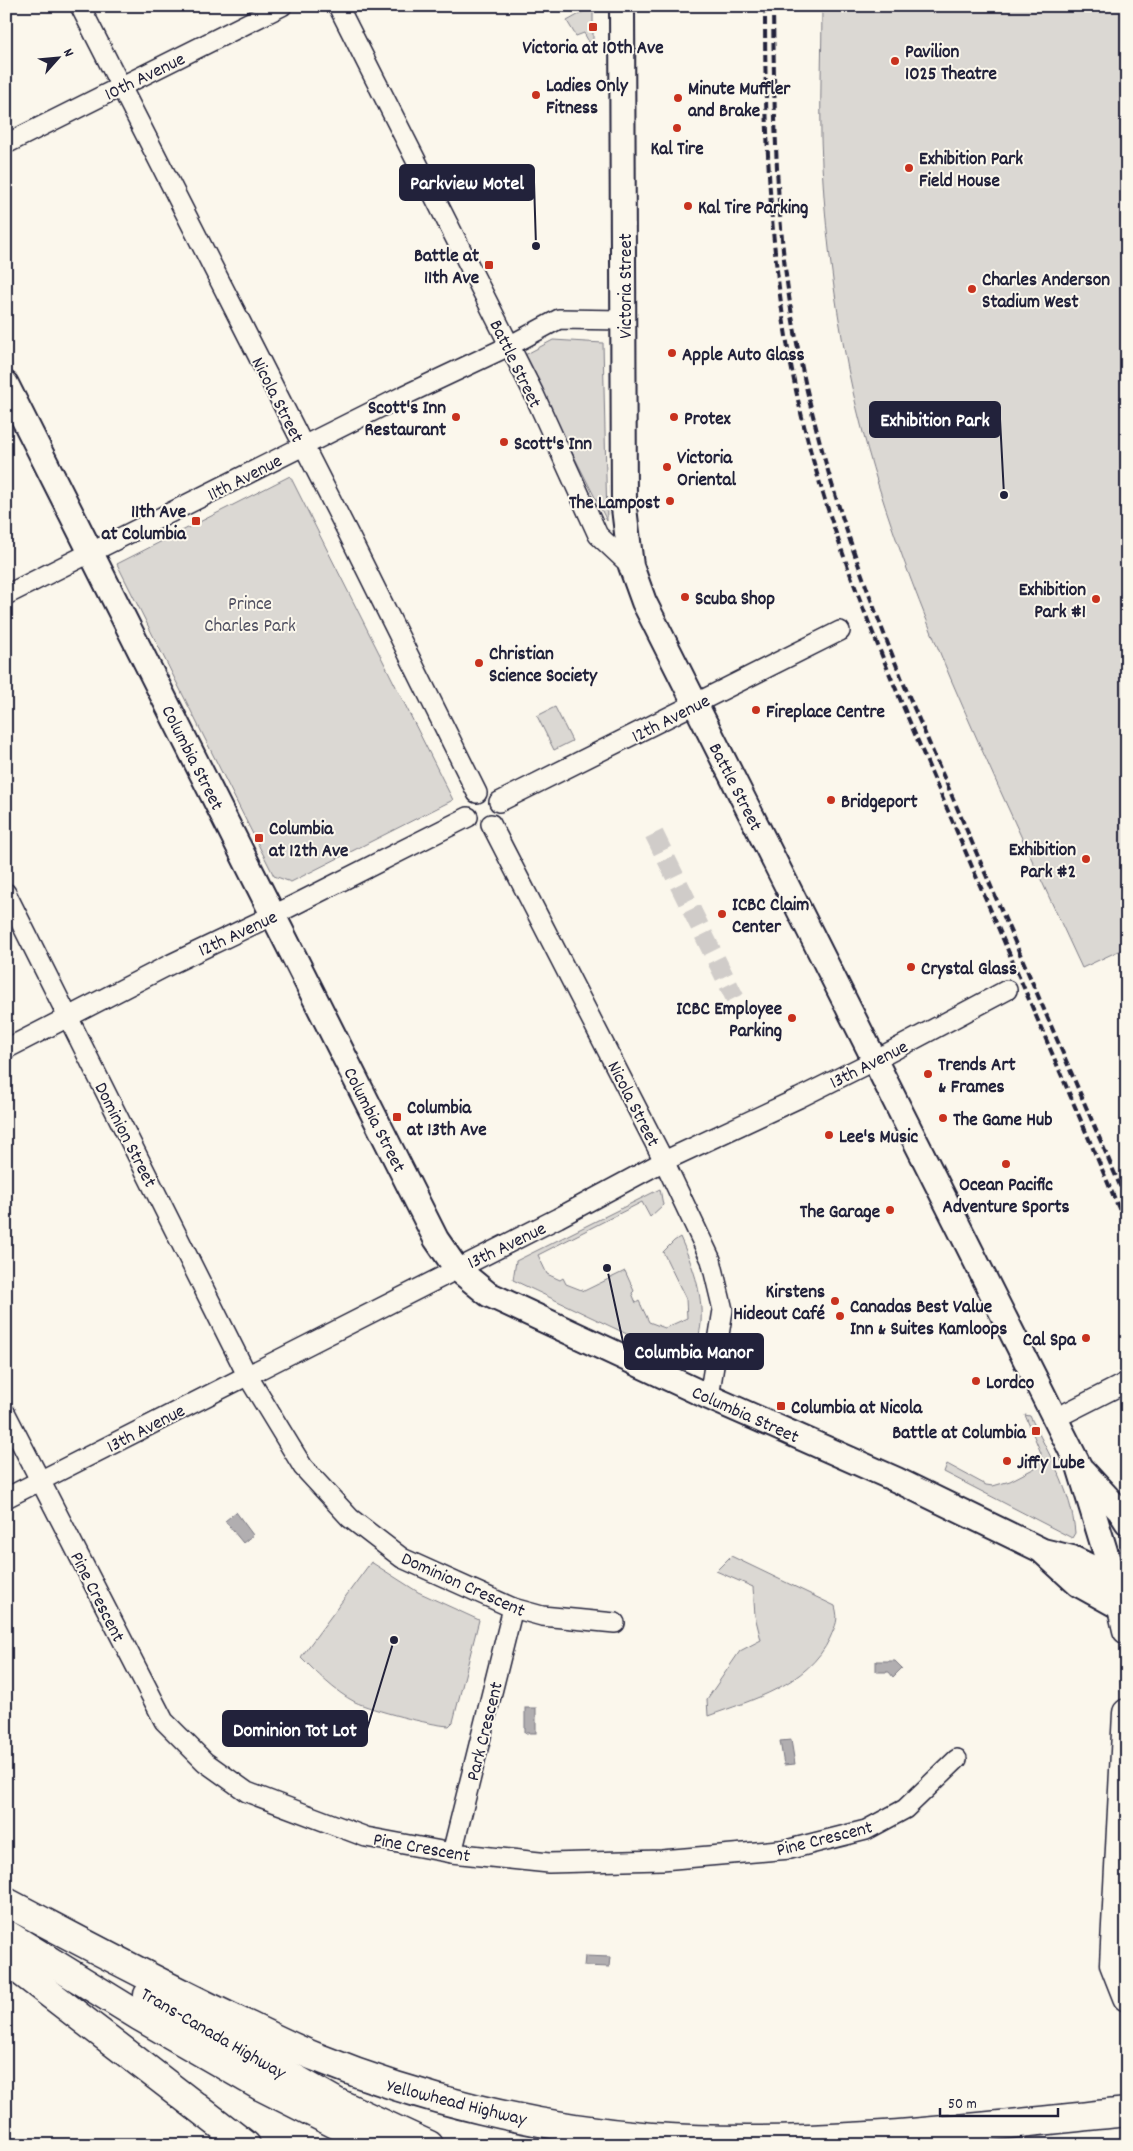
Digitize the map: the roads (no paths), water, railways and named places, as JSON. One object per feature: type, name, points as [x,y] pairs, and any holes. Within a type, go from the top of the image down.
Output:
[{"type":"highway","points":[[1127,1713],[1114,1964],[1127,1997]]},
{"type":"highway","points":[[1115,1927],[1127,1889]]},
{"type":"highway","name":"Yellowhead Highway","points":[[6,1902],[186,1996],[315,2057],[380,2081],[482,2110],[570,2128],[653,2137],[737,2139],[832,2138],[931,2132],[1127,2112]]},
{"type":"highway","name":"Trans-Canada Highway","points":[[6,1907],[176,2012],[336,2102],[429,2145]]},
{"type":"highway","name":"Trans-Canada Highway","points":[[6,1934],[139,2016],[262,2087],[377,2145]]},
{"type":"highway","points":[[6,1960],[246,2145]]},
{"type":"main road","name":"Victoria Street","points":[[622,6],[624,508],[631,566]]},
{"type":"main road","name":"Columbia Street","points":[[6,384],[436,1239],[456,1268],[488,1294],[709,1397],[897,1480],[1043,1552],[1078,1584],[1123,1603]]},
{"type":"main road","name":"Battle Street","points":[[631,566],[644,602],[1079,1466],[1123,1603]]},
{"type":"main road","points":[[1079,1466],[1120,1511],[1127,1522]]},
{"type":"street","name":"Nicola Street","points":[[80,6],[476,793]]},
{"type":"street","name":"10th Avenue","points":[[6,144],[282,6]]},
{"type":"street","name":"Battle Street","points":[[338,6],[533,392],[598,535],[631,566]]},
{"type":"street","name":"11th Avenue","points":[[6,595],[303,446],[509,346],[559,319],[623,320]]},
{"type":"street","name":"12th Avenue","points":[[499,802],[840,631]]},
{"type":"street","points":[[476,793],[490,793],[499,802],[500,812],[491,824],[480,826],[468,817],[466,804],[476,793]]},
{"type":"street","name":"12th Avenue","points":[[6,1049],[171,964],[274,915],[468,817]]},
{"type":"street","name":"Nicola Street","points":[[491,824],[664,1161],[712,1260],[723,1310],[709,1397]]},
{"type":"street","name":"Dominion Street","points":[[6,893],[248,1375]]},
{"type":"street","name":"13th Avenue","points":[[6,1498],[456,1268],[558,1218],[664,1161],[785,1105],[875,1060],[1006,990]]},
{"type":"street","name":"Dominion Crescent","points":[[248,1375],[303,1467],[350,1518],[402,1558],[513,1608],[542,1616],[615,1623]]},
{"type":"street","points":[[1056,1418],[1127,1382]]},
{"type":"street","name":"Pine Crescent","points":[[6,1414],[164,1721],[205,1762],[247,1792],[366,1837],[452,1853],[558,1863],[662,1860],[790,1848],[866,1830],[897,1814],[905,1809],[957,1759]]},
{"type":"street","name":"Park Crescent","points":[[452,1853],[513,1608]]},
{"type":"tunnel","points":[[654,834],[735,998]]},
{"type":"railway","points":[[765,6],[767,118],[773,229],[787,340],[810,449],[839,542],[891,677],[1127,1227]]},
{"type":"railway","points":[[773,6],[777,164],[784,259],[792,316],[803,372],[831,481],[867,588],[908,694],[1127,1202]]},
{"type":"place","name":"Victoria at 10th Ave","points":[[593,27]]},
{"type":"place","name":"Pavilion 1025 Theatre","points":[[895,61]]},
{"type":"place","name":"Ladies Only Fitness","points":[[536,95]]},
{"type":"place","name":"Minute Muffler and Brake","points":[[678,98]]},
{"type":"place","name":"Kal Tire","points":[[677,128]]},
{"type":"place","name":"Exhibition Park Field House","points":[[909,168]]},
{"type":"place","name":"Kal Tire Parking","points":[[688,206]]},
{"type":"place","name":"Parkview Motel","points":[[536,246]]},
{"type":"place","name":"Battle at 11th Ave","points":[[489,265]]},
{"type":"place","name":"Charles Anderson Stadium West","points":[[972,289]]},
{"type":"place","name":"Apple Auto Glass","points":[[672,353]]},
{"type":"place","name":"Scott's Inn Restaurant","points":[[456,417]]},
{"type":"place","name":"Protex","points":[[674,417]]},
{"type":"place","name":"Scott's Inn","points":[[504,442]]},
{"type":"place","name":"Victoria Oriental","points":[[667,467]]},
{"type":"place","name":"Exhibition Park","points":[[1004,495]]},
{"type":"place","name":"The Lampost","points":[[670,501]]},
{"type":"place","name":"11th Ave at Columbia","points":[[196,521]]},
{"type":"place","name":"Scuba Shop","points":[[685,597]]},
{"type":"place","name":"Exhibition Park #1","points":[[1096,599]]},
{"type":"place","name":"Christian Science Society","points":[[479,663]]},
{"type":"place","name":"Fireplace Centre","points":[[756,710]]},
{"type":"place","name":"Bridgeport","points":[[831,800]]},
{"type":"place","name":"Columbia at 12th Ave","points":[[259,838]]},
{"type":"place","name":"Exhibition Park #2","points":[[1086,859]]},
{"type":"place","name":"ICBC Claim Center","points":[[722,914]]},
{"type":"place","name":"Crystal Glass","points":[[911,967]]},
{"type":"place","name":"ICBC Employee Parking","points":[[792,1018]]},
{"type":"place","name":"Trends Art & Frames","points":[[928,1074]]},
{"type":"place","name":"Columbia at 13th Ave","points":[[397,1117]]},
{"type":"place","name":"The Game Hub","points":[[943,1118]]},
{"type":"place","name":"Lee's Music","points":[[829,1135]]},
{"type":"place","name":"Ocean Pacific Adventure Sports","points":[[1006,1164]]},
{"type":"place","name":"The Garage","points":[[890,1210]]},
{"type":"place","name":"Columbia Manor","points":[[607,1268]]},
{"type":"place","name":"Kirstens Hideout Café","points":[[835,1301]]},
{"type":"place","name":"Canadas Best Value Inn & Suites Kamloops","points":[[840,1316]]},
{"type":"place","name":"Cal Spa","points":[[1086,1338]]},
{"type":"place","name":"Lordco","points":[[976,1381]]},
{"type":"place","name":"Columbia at Nicola","points":[[781,1406]]},
{"type":"place","name":"Battle at Columbia","points":[[1036,1431]]},
{"type":"place","name":"Jiffy Lube","points":[[1007,1461]]},
{"type":"place","name":"Dominion Tot Lot","points":[[394,1640]]},
{"type":"park label","name":"Prince Charles Park","points":[[250,613]]}]
